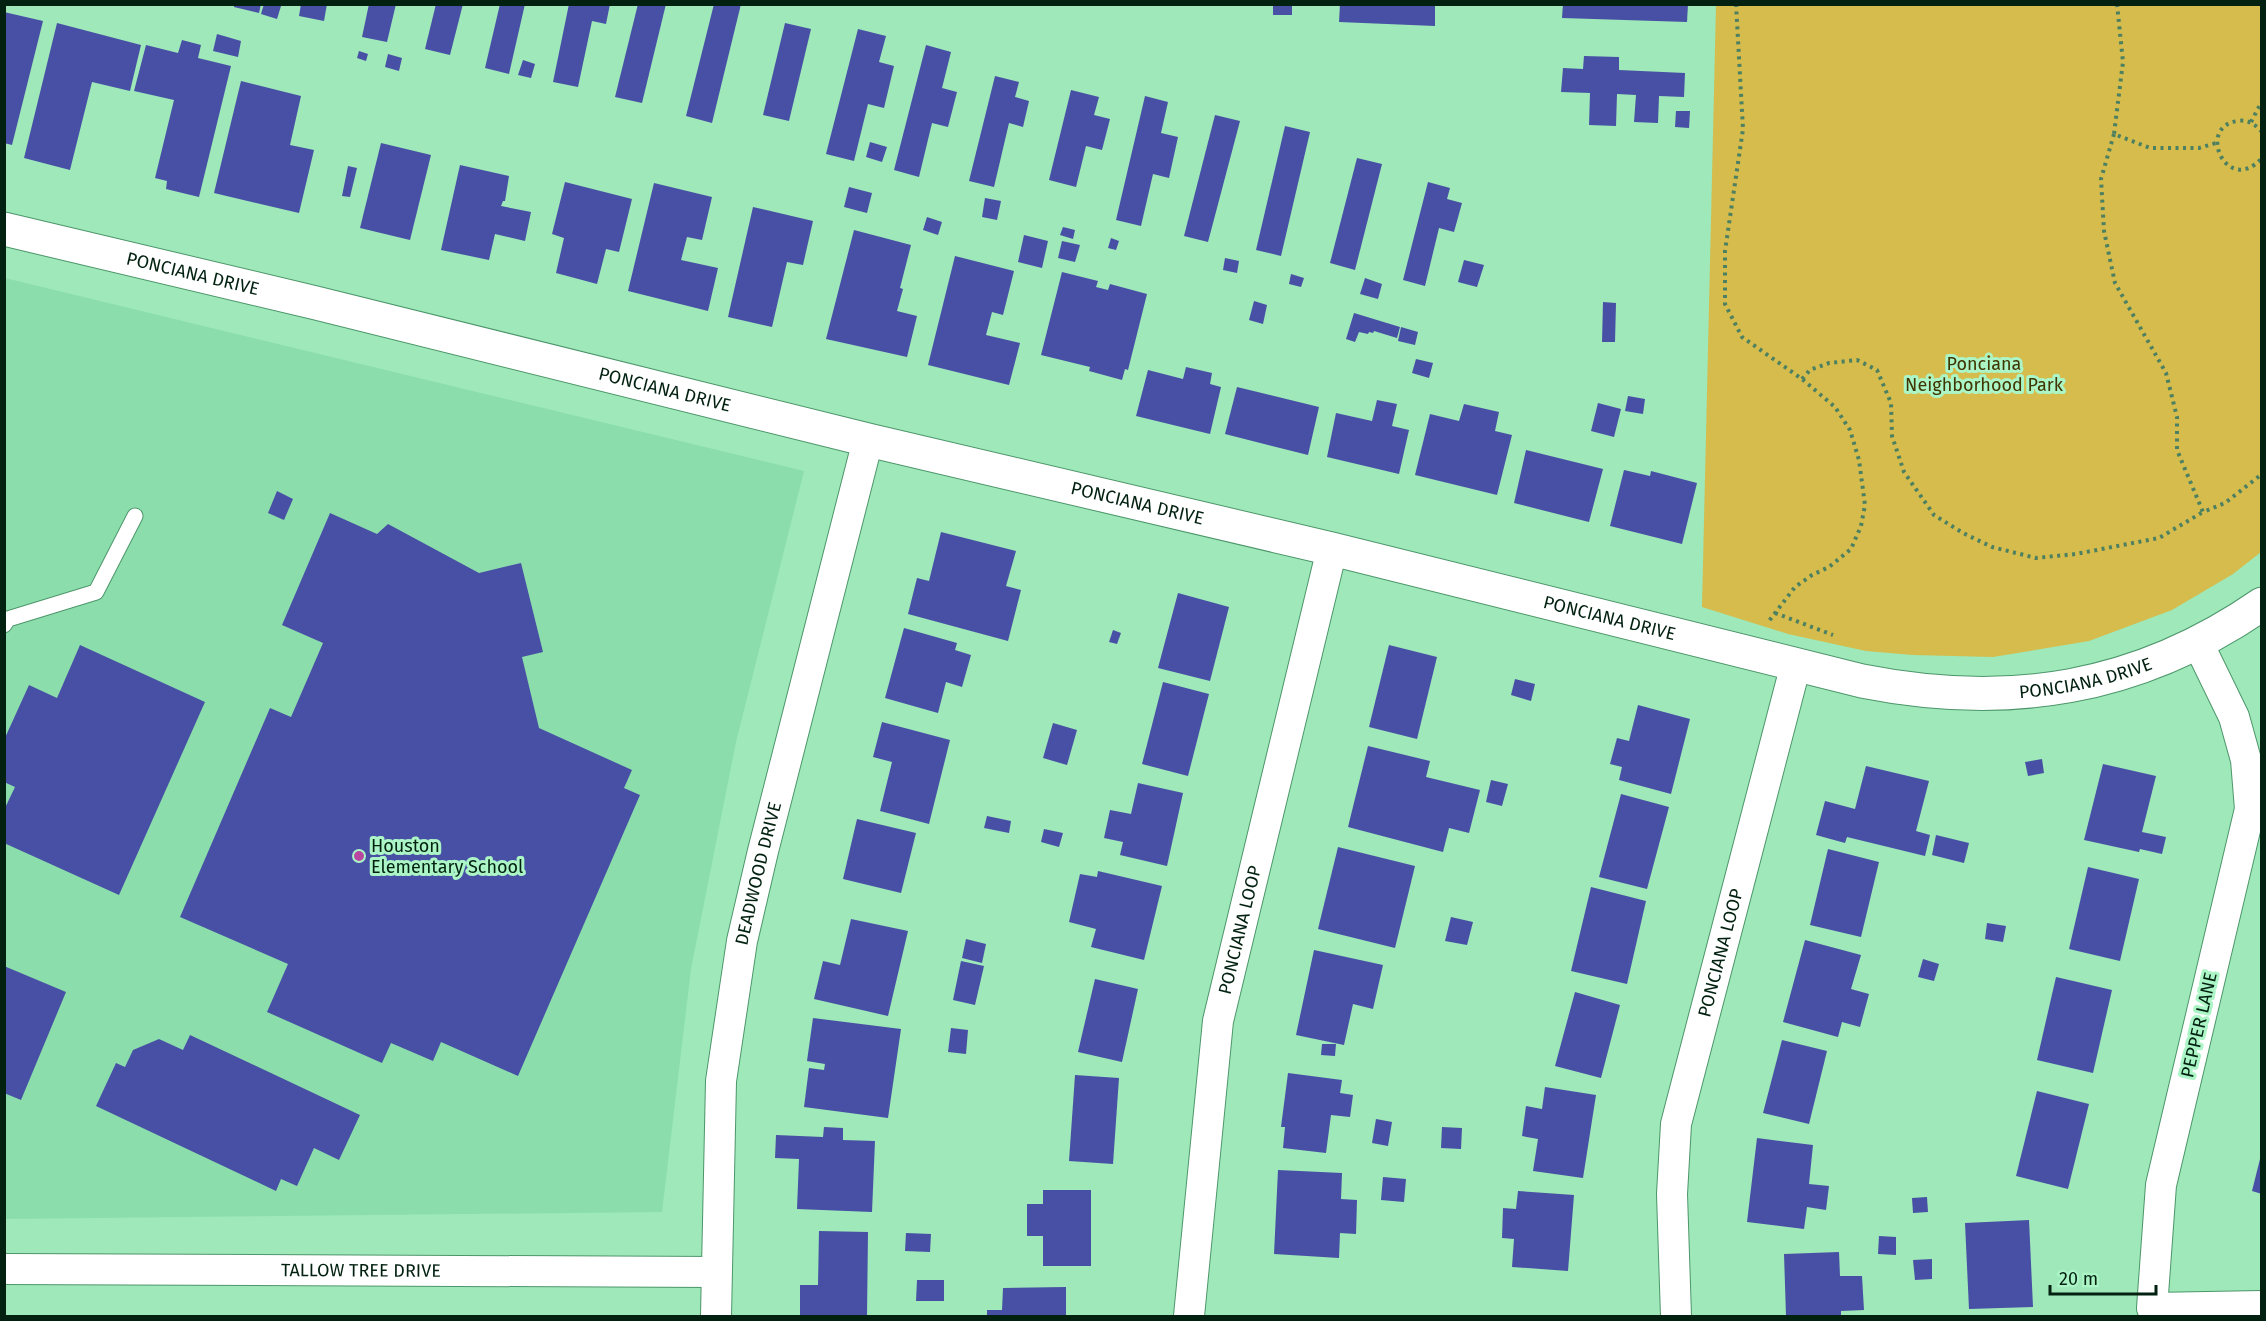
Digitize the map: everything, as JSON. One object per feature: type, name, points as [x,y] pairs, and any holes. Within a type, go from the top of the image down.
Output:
[{"type":"street","name":"PONCIANA DRIVE","points":[[4,229],[316,303],[868,440],[1332,549],[1902,689],[1974,695],[2029,692],[2118,675],[2199,643],[2238,621],[2262,604]]},
{"type":"street","name":"DEADWOOD DRIVE","points":[[716,1317],[721,1081],[742,941],[868,440]]},
{"type":"street","name":"PONCIANA LOOP","points":[[1189,1317],[1218,1021],[1332,549]]},
{"type":"street","name":"PEPPER LANE","points":[[2199,643],[2234,717],[2246,760],[2250,809],[2161,1185],[2152,1308],[2262,1306]]},
{"type":"street","name":"PONCIANA LOOP","points":[[1676,1317],[1672,1194],[1676,1124],[1796,664]]},
{"type":"street","name":"TALLOW TREE DRIVE","points":[[4,1269],[716,1272]]},
{"type":"lane","points":[[4,625],[8,619],[96,592],[135,516]]},
{"type":"path","points":[[1736,4],[1743,129],[1725,251],[1725,304],[1742,337],[1802,379],[1835,407],[1850,430],[1859,460],[1865,505],[1861,526],[1851,549],[1829,567],[1795,587],[1767,624]]},
{"type":"path","points":[[2117,4],[2123,62],[2114,134],[2101,180],[2104,231],[2115,283],[2166,373],[2177,417],[2177,450],[2203,512]]},
{"type":"path","points":[[2251,122],[2262,101]]},
{"type":"path","points":[[2262,132],[2251,122],[2235,121],[2228,124],[2218,135],[2216,143],[2221,159],[2234,169],[2250,168],[2262,158]]},
{"type":"path","points":[[2114,134],[2150,148],[2199,148],[2216,143]]},
{"type":"path","points":[[1802,379],[1810,370],[1829,363],[1857,360],[1876,370],[1891,403],[1892,436],[1904,471],[1934,515],[1992,547],[2036,558],[2076,554],[2159,538],[2203,512],[2225,503],[2262,474]]},
{"type":"shaded area","name":"Houston Elementary School","points":[[5,278],[804,471],[736,742],[691,969],[662,1212],[5,1219]]},
{"type":"green space","name":"Ponciana Neighborhood Park","points":[[1716,5],[2261,5],[2261,552],[2233,574],[2172,610],[2089,641],[1993,657],[1866,651],[1788,634],[1702,607]]},
{"type":"building","points":[[234,4],[261,4],[259,13],[234,7]]},
{"type":"building","points":[[264,4],[281,6],[277,19],[261,14]]},
{"type":"building","points":[[301,4],[327,4],[324,21],[299,16]]},
{"type":"building","points":[[369,4],[396,4],[387,42],[362,37]]},
{"type":"building","points":[[436,4],[463,4],[450,55],[425,49]]},
{"type":"building","points":[[500,4],[525,4],[509,74],[485,68]]},
{"type":"building","points":[[569,4],[610,4],[606,24],[592,21],[578,87],[553,82]]},
{"type":"building","points":[[638,4],[666,4],[642,103],[615,97]]},
{"type":"building","points":[[714,4],[741,4],[712,123],[686,116]]},
{"type":"building","points":[[1273,4],[1292,4],[1292,15],[1273,15]]},
{"type":"building","points":[[1340,4],[1435,4],[1435,26],[1339,22]]},
{"type":"building","points":[[1563,4],[1688,4],[1687,22],[1562,18]]},
{"type":"building","points":[[4,12],[43,21],[12,145],[4,143]]},
{"type":"building","points":[[57,23],[141,45],[130,91],[92,82],[70,170],[24,158]]},
{"type":"building","points":[[785,23],[811,29],[789,121],[763,115]]},
{"type":"building","points":[[858,29],[886,36],[879,62],[894,66],[884,108],[868,104],[854,161],[826,154]]},
{"type":"building","points":[[217,34],[241,41],[238,57],[213,51]]},
{"type":"building","points":[[182,40],[201,45],[198,58],[231,66],[199,197],[166,189],[167,181],[155,178],[174,100],[134,91],[146,45],[178,53]]},
{"type":"building","points":[[926,45],[951,52],[942,88],[957,92],[948,127],[932,123],[919,177],[894,170]]},
{"type":"building","points":[[359,51],[368,54],[366,61],[357,58]]},
{"type":"building","points":[[388,54],[402,58],[399,71],[385,67]]},
{"type":"building","points":[[1584,56],[1619,57],[1619,70],[1685,73],[1684,97],[1659,96],[1658,123],[1634,122],[1636,95],[1617,94],[1616,126],[1589,125],[1590,93],[1561,92],[1563,68],[1583,69]]},
{"type":"building","points":[[523,60],[535,64],[531,78],[518,75]]},
{"type":"building","points":[[995,76],[1019,82],[1015,97],[1029,101],[1023,127],[1009,123],[994,187],[969,181]]},
{"type":"building","points":[[241,81],[301,96],[290,145],[314,150],[299,213],[214,193]]},
{"type":"building","points":[[1071,90],[1099,97],[1094,115],[1110,119],[1102,150],[1086,146],[1076,187],[1049,180]]},
{"type":"building","points":[[1145,96],[1168,102],[1161,133],[1178,137],[1169,178],[1153,174],[1141,226],[1116,220]]},
{"type":"building","points":[[1676,111],[1690,111],[1689,128],[1675,127]]},
{"type":"building","points":[[1215,115],[1240,121],[1208,242],[1184,236]]},
{"type":"building","points":[[1285,126],[1310,132],[1281,256],[1256,250]]},
{"type":"building","points":[[870,142],[887,147],[882,162],[866,157]]},
{"type":"building","points":[[381,143],[431,155],[410,240],[360,228]]},
{"type":"building","points":[[1357,158],[1382,164],[1355,270],[1330,263]]},
{"type":"building","points":[[460,165],[509,176],[505,201],[501,206],[531,212],[525,241],[495,234],[489,260],[441,250]]},
{"type":"building","points":[[348,166],[357,168],[350,197],[342,196]]},
{"type":"building","points":[[565,182],[632,199],[619,252],[606,249],[597,284],[556,273],[564,238],[552,234]]},
{"type":"building","points":[[1428,182],[1450,188],[1447,199],[1462,203],[1454,232],[1439,228],[1425,286],[1403,280]]},
{"type":"building","points":[[654,183],[712,197],[702,240],[687,237],[681,260],[718,268],[708,311],[628,291]]},
{"type":"building","points":[[849,187],[872,193],[867,213],[844,207]]},
{"type":"building","points":[[985,198],[1001,201],[997,220],[982,217]]},
{"type":"building","points":[[753,207],[813,221],[803,265],[787,262],[772,327],[728,317]]},
{"type":"building","points":[[927,217],[942,222],[938,235],[923,230]]},
{"type":"building","points":[[1063,227],[1075,230],[1073,239],[1060,235]]},
{"type":"building","points":[[854,230],[911,245],[900,288],[903,289],[897,311],[917,316],[907,357],[826,339]]},
{"type":"building","points":[[1024,235],[1048,241],[1042,268],[1018,262]]},
{"type":"building","points":[[1111,238],[1119,241],[1116,250],[1108,248]]},
{"type":"building","points":[[1062,241],[1080,245],[1075,262],[1058,258]]},
{"type":"building","points":[[955,256],[1014,271],[1003,315],[992,312],[986,335],[1020,343],[1009,385],[928,365]]},
{"type":"building","points":[[1225,258],[1239,261],[1237,273],[1223,270]]},
{"type":"building","points":[[1464,260],[1484,265],[1477,287],[1458,282]]},
{"type":"building","points":[[1062,272],[1098,281],[1096,287],[1108,290],[1110,284],[1147,294],[1128,370],[1125,369],[1122,380],[1089,371],[1090,367],[1041,355]]},
{"type":"building","points":[[1291,274],[1304,278],[1301,287],[1289,284]]},
{"type":"building","points":[[1365,278],[1382,284],[1378,299],[1360,294]]},
{"type":"building","points":[[1254,301],[1267,305],[1263,324],[1249,320]]},
{"type":"building","points":[[1603,302],[1616,303],[1615,342],[1602,342]]},
{"type":"building","points":[[1354,313],[1400,327],[1397,338],[1374,331],[1368,334],[1359,332],[1355,342],[1346,339]]},
{"type":"building","points":[[1401,327],[1418,332],[1415,345],[1398,341]]},
{"type":"building","points":[[1416,359],[1433,363],[1429,378],[1412,373]]},
{"type":"building","points":[[1186,367],[1212,373],[1210,384],[1221,387],[1210,434],[1136,416],[1148,370],[1183,379]]},
{"type":"building","points":[[1237,387],[1319,407],[1308,455],[1225,434]]},
{"type":"building","points":[[1628,396],[1645,399],[1643,414],[1625,411]]},
{"type":"building","points":[[1377,400],[1397,404],[1392,426],[1409,430],[1399,474],[1327,457],[1336,413],[1372,421]]},
{"type":"building","points":[[1598,403],[1621,409],[1614,437],[1591,431]]},
{"type":"building","points":[[1464,404],[1499,412],[1495,431],[1512,435],[1497,495],[1415,475],[1430,414],[1459,421]]},
{"type":"building","points":[[1526,450],[1603,469],[1589,522],[1514,503]]},
{"type":"building","points":[[1624,470],[1650,476],[1651,471],[1697,483],[1682,544],[1610,526]]},
{"type":"building","points":[[277,491],[293,499],[284,520],[268,513]]},
{"type":"building","points":[[330,513],[377,534],[388,524],[479,573],[521,563],[543,652],[522,657],[539,728],[632,770],[624,788],[640,795],[518,1076],[441,1042],[433,1061],[391,1043],[382,1063],[267,1012],[288,964],[180,917],[270,708],[291,717],[323,643],[282,625]]},
{"type":"building","points":[[941,532],[1016,551],[1006,586],[1021,590],[1008,641],[908,614],[917,578],[929,581]]},
{"type":"building","points":[[1178,593],[1229,607],[1210,681],[1158,668]]},
{"type":"building","points":[[904,628],[957,643],[955,650],[971,655],[962,687],[946,682],[938,713],[885,698]]},
{"type":"building","points":[[1113,630],[1121,633],[1117,644],[1109,642]]},
{"type":"building","points":[[80,645],[205,702],[119,895],[4,843],[4,810],[15,787],[4,782],[4,740],[29,685],[57,698]]},
{"type":"building","points":[[1389,645],[1437,657],[1417,739],[1369,727]]},
{"type":"building","points":[[1515,679],[1535,684],[1531,701],[1511,695]]},
{"type":"building","points":[[1163,682],[1209,694],[1188,776],[1142,764]]},
{"type":"building","points":[[1638,705],[1690,719],[1671,794],[1619,780],[1622,767],[1610,764],[1617,738],[1629,741]]},
{"type":"building","points":[[882,722],[950,740],[929,824],[880,811],[892,762],[873,757]]},
{"type":"building","points":[[1053,723],[1077,730],[1067,765],[1043,758]]},
{"type":"building","points":[[1368,746],[1430,761],[1426,777],[1480,790],[1469,833],[1449,828],[1443,852],[1348,827]]},
{"type":"building","points":[[2042,759],[2044,773],[2028,776],[2025,762]]},
{"type":"building","points":[[2103,764],[2156,776],[2142,832],[2166,837],[2162,854],[2140,849],[2139,852],[2084,840]]},
{"type":"building","points":[[1866,766],[1929,781],[1916,831],[1930,835],[1925,856],[1847,837],[1845,843],[1816,835],[1825,801],[1855,809]]},
{"type":"building","points":[[1491,780],[1508,784],[1502,806],[1486,802]]},
{"type":"building","points":[[1138,783],[1183,793],[1167,866],[1120,855],[1123,842],[1104,838],[1110,810],[1131,814]]},
{"type":"building","points":[[1621,794],[1669,807],[1647,889],[1599,877]]},
{"type":"building","points":[[987,816],[1011,821],[1009,833],[984,828]]},
{"type":"building","points":[[857,819],[916,833],[901,893],[843,879]]},
{"type":"building","points":[[1044,829],[1063,833],[1059,847],[1041,842]]},
{"type":"building","points":[[1936,835],[1969,843],[1964,863],[1932,855]]},
{"type":"building","points":[[1338,847],[1415,866],[1395,948],[1318,929]]},
{"type":"building","points":[[1828,849],[1879,862],[1861,937],[1810,925]]},
{"type":"building","points":[[2088,867],[2139,879],[2120,961],[2069,949]]},
{"type":"building","points":[[1098,871],[1162,886],[1144,960],[1091,947],[1096,929],[1069,922],[1080,874],[1097,877]]},
{"type":"building","points":[[1591,887],[1646,901],[1627,984],[1571,971]]},
{"type":"building","points":[[1451,917],[1473,922],[1467,945],[1445,941]]},
{"type":"building","points":[[851,919],[908,931],[888,1016],[814,999],[823,961],[840,965]]},
{"type":"building","points":[[1987,923],[2006,926],[2003,942],[1985,939]]},
{"type":"building","points":[[966,939],[986,944],[982,963],[962,958]]},
{"type":"building","points":[[1805,940],[1861,955],[1851,989],[1869,994],[1860,1027],[1842,1022],[1838,1037],[1783,1022]]},
{"type":"building","points":[[1314,950],[1383,965],[1373,1009],[1353,1004],[1344,1045],[1296,1035]]},
{"type":"building","points":[[1923,959],[1939,964],[1934,981],[1918,977]]},
{"type":"building","points":[[961,961],[984,966],[975,1005],[953,1000]]},
{"type":"building","points":[[4,966],[66,992],[21,1100],[4,1093]]},
{"type":"building","points":[[2056,977],[2112,990],[2093,1073],[2037,1060]]},
{"type":"building","points":[[1095,979],[1138,989],[1122,1062],[1078,1052]]},
{"type":"building","points":[[1575,992],[1620,1005],[1601,1078],[1555,1066]]},
{"type":"building","points":[[813,1018],[901,1029],[888,1118],[804,1107],[809,1068],[824,1070],[825,1064],[807,1061]]},
{"type":"building","points":[[951,1028],[968,1030],[966,1054],[948,1052]]},
{"type":"building","points":[[190,1035],[360,1115],[339,1160],[314,1148],[297,1186],[281,1179],[276,1191],[96,1106],[116,1063],[125,1067],[133,1050],[159,1039],[183,1050]]},
{"type":"building","points":[[1782,1040],[1827,1051],[1809,1124],[1763,1113]]},
{"type":"building","points":[[1322,1044],[1336,1044],[1335,1056],[1321,1055]]},
{"type":"building","points":[[1288,1073],[1342,1080],[1340,1093],[1353,1095],[1350,1117],[1331,1115],[1326,1153],[1283,1148],[1285,1127],[1281,1127]]},
{"type":"building","points":[[1075,1075],[1119,1078],[1113,1164],[1069,1161]]},
{"type":"building","points":[[1545,1087],[1596,1095],[1583,1178],[1533,1171],[1538,1139],[1522,1136],[1526,1106],[1542,1109]]},
{"type":"building","points":[[2037,1091],[2089,1104],[2068,1189],[2016,1176]]},
{"type":"building","points":[[1376,1119],[1392,1122],[1388,1146],[1372,1143]]},
{"type":"building","points":[[824,1127],[843,1128],[843,1140],[875,1141],[872,1212],[797,1209],[799,1159],[775,1158],[776,1135],[823,1137]]},
{"type":"building","points":[[1442,1127],[1462,1128],[1461,1149],[1441,1148]]},
{"type":"building","points":[[1757,1138],[1813,1145],[1809,1184],[1829,1186],[1826,1210],[1807,1207],[1804,1229],[1747,1222]]},
{"type":"building","points":[[2262,1155],[2262,1194],[2252,1191]]},
{"type":"building","points":[[1278,1170],[1342,1173],[1341,1199],[1357,1200],[1356,1234],[1340,1233],[1339,1258],[1274,1254]]},
{"type":"building","points":[[1383,1177],[1406,1179],[1404,1202],[1381,1200]]},
{"type":"building","points":[[1043,1190],[1091,1190],[1091,1266],[1043,1266],[1043,1236],[1027,1236],[1027,1204],[1043,1204]]},
{"type":"building","points":[[1518,1191],[1574,1195],[1568,1271],[1512,1267],[1514,1239],[1502,1238],[1503,1208],[1516,1209]]},
{"type":"building","points":[[1927,1197],[1928,1212],[1913,1213],[1912,1198]]},
{"type":"building","points":[[2029,1220],[2033,1307],[1969,1309],[1965,1223]]},
{"type":"building","points":[[819,1231],[868,1232],[867,1316],[800,1316],[800,1285],[818,1285]]},
{"type":"building","points":[[906,1233],[931,1234],[930,1252],[905,1251]]},
{"type":"building","points":[[1879,1236],[1896,1237],[1896,1255],[1878,1254]]},
{"type":"building","points":[[1839,1252],[1840,1276],[1862,1276],[1864,1310],[1841,1311],[1841,1316],[1786,1316],[1784,1254]]},
{"type":"building","points":[[1932,1259],[1932,1279],[1915,1280],[1913,1260]]},
{"type":"building","points":[[917,1280],[944,1280],[944,1301],[916,1301]]},
{"type":"building","points":[[1066,1287],[1066,1316],[987,1316],[987,1310],[1002,1310],[1003,1288]]},
{"type":"place","name":"Houston Elementary School","points":[[359,856]]}]
